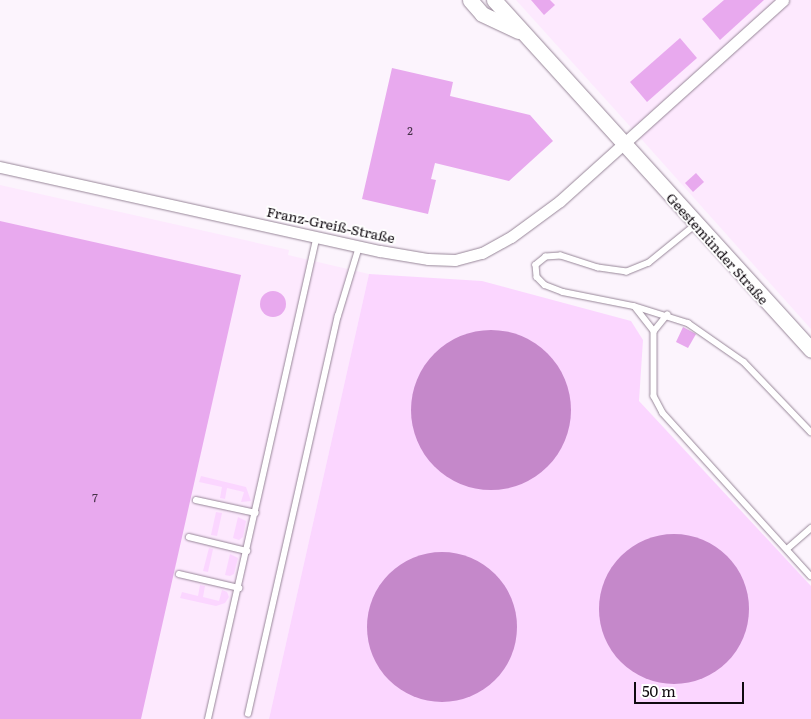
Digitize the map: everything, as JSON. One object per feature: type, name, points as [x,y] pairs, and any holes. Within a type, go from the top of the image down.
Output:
[{"type":"street","name":"Geestemünder Straße","points":[[470,0],[482,14],[524,34]]},
{"type":"street","name":"Geestemünder Straße","points":[[494,0],[624,146],[811,350]]},
{"type":"street","points":[[624,146],[783,0]]},
{"type":"street","name":"Franz-Greiß-Straße","points":[[0,167],[359,247],[428,259],[456,260],[482,253],[511,237],[560,201],[624,146]]},
{"type":"lane","points":[[697,224],[649,263],[628,272],[598,268],[561,256],[546,257],[536,265],[537,277],[545,286],[563,292],[634,306],[688,323],[744,362],[811,432]]},
{"type":"lane","points":[[208,719],[317,237]]},
{"type":"lane","points":[[248,714],[338,316],[359,247]]},
{"type":"lane","points":[[634,306],[654,331],[654,396],[662,413],[811,576]]},
{"type":"lane","points":[[654,331],[667,315]]},
{"type":"lane","points":[[196,500],[256,513]]},
{"type":"lane","points":[[787,550],[811,528]]},
{"type":"lane","points":[[189,537],[247,551]]},
{"type":"lane","points":[[180,574],[239,588]]},
{"type":"shaded area","points":[[516,0],[811,0],[811,329],[627,123]]},
{"type":"shaded area","points":[[0,185],[289,250],[288,255],[369,274],[269,719],[0,719]]},
{"type":"shaded area","points":[[369,274],[482,281],[631,321],[643,340],[639,401],[811,586],[811,719],[269,719]]},
{"type":"shaded area","points":[[491,330],[507,332],[528,340],[547,354],[557,366],[567,387],[571,410],[569,426],[561,447],[547,466],[535,476],[514,486],[491,490],[475,488],[454,480],[435,466],[425,454],[415,433],[411,410],[413,394],[421,373],[435,354],[447,344],[468,334]]},
{"type":"shaded area","points":[[201,476],[246,487],[251,501],[241,502],[244,492],[227,488],[225,499],[220,498],[222,487],[199,482]]},
{"type":"shaded area","points":[[216,512],[222,513],[217,536],[211,535]]},
{"type":"shaded area","points":[[238,517],[246,521],[243,537],[239,540],[233,538]]},
{"type":"shaded area","points":[[674,534],[689,535],[703,540],[727,556],[743,580],[748,594],[748,624],[743,638],[727,662],[703,678],[689,683],[674,684],[659,683],[645,678],[621,662],[605,638],[600,624],[599,609],[600,594],[605,580],[621,556],[645,540],[659,535]]},
{"type":"shaded area","points":[[209,548],[213,549],[208,572],[203,571]]},
{"type":"shaded area","points":[[442,552],[471,558],[495,574],[511,598],[517,627],[511,656],[495,680],[471,696],[442,702],[413,696],[389,680],[373,656],[367,627],[373,598],[389,574],[413,558]]},
{"type":"shaded area","points":[[230,554],[238,558],[234,574],[230,576],[225,575]]},
{"type":"shaded area","points":[[200,585],[205,586],[203,597],[219,601],[222,590],[227,592],[229,597],[225,603],[216,606],[180,598],[182,592],[198,596]]},
{"type":"building","points":[[531,0],[550,0],[555,5],[544,15]]},
{"type":"building","points":[[724,0],[764,0],[720,40],[702,19]]},
{"type":"building","points":[[680,38],[697,58],[647,102],[630,82]]},
{"type":"building","points":[[392,68],[453,82],[450,96],[530,115],[553,141],[509,181],[435,163],[431,179],[436,180],[428,214],[362,199]]},
{"type":"building","points":[[696,173],[704,182],[693,192],[685,183]]},
{"type":"building","points":[[0,221],[241,275],[141,719],[0,719]]},
{"type":"building","points":[[273,291],[282,295],[286,304],[282,313],[273,317],[264,313],[260,304],[264,295]]},
{"type":"building","points":[[683,327],[696,334],[688,348],[676,342]]}]
